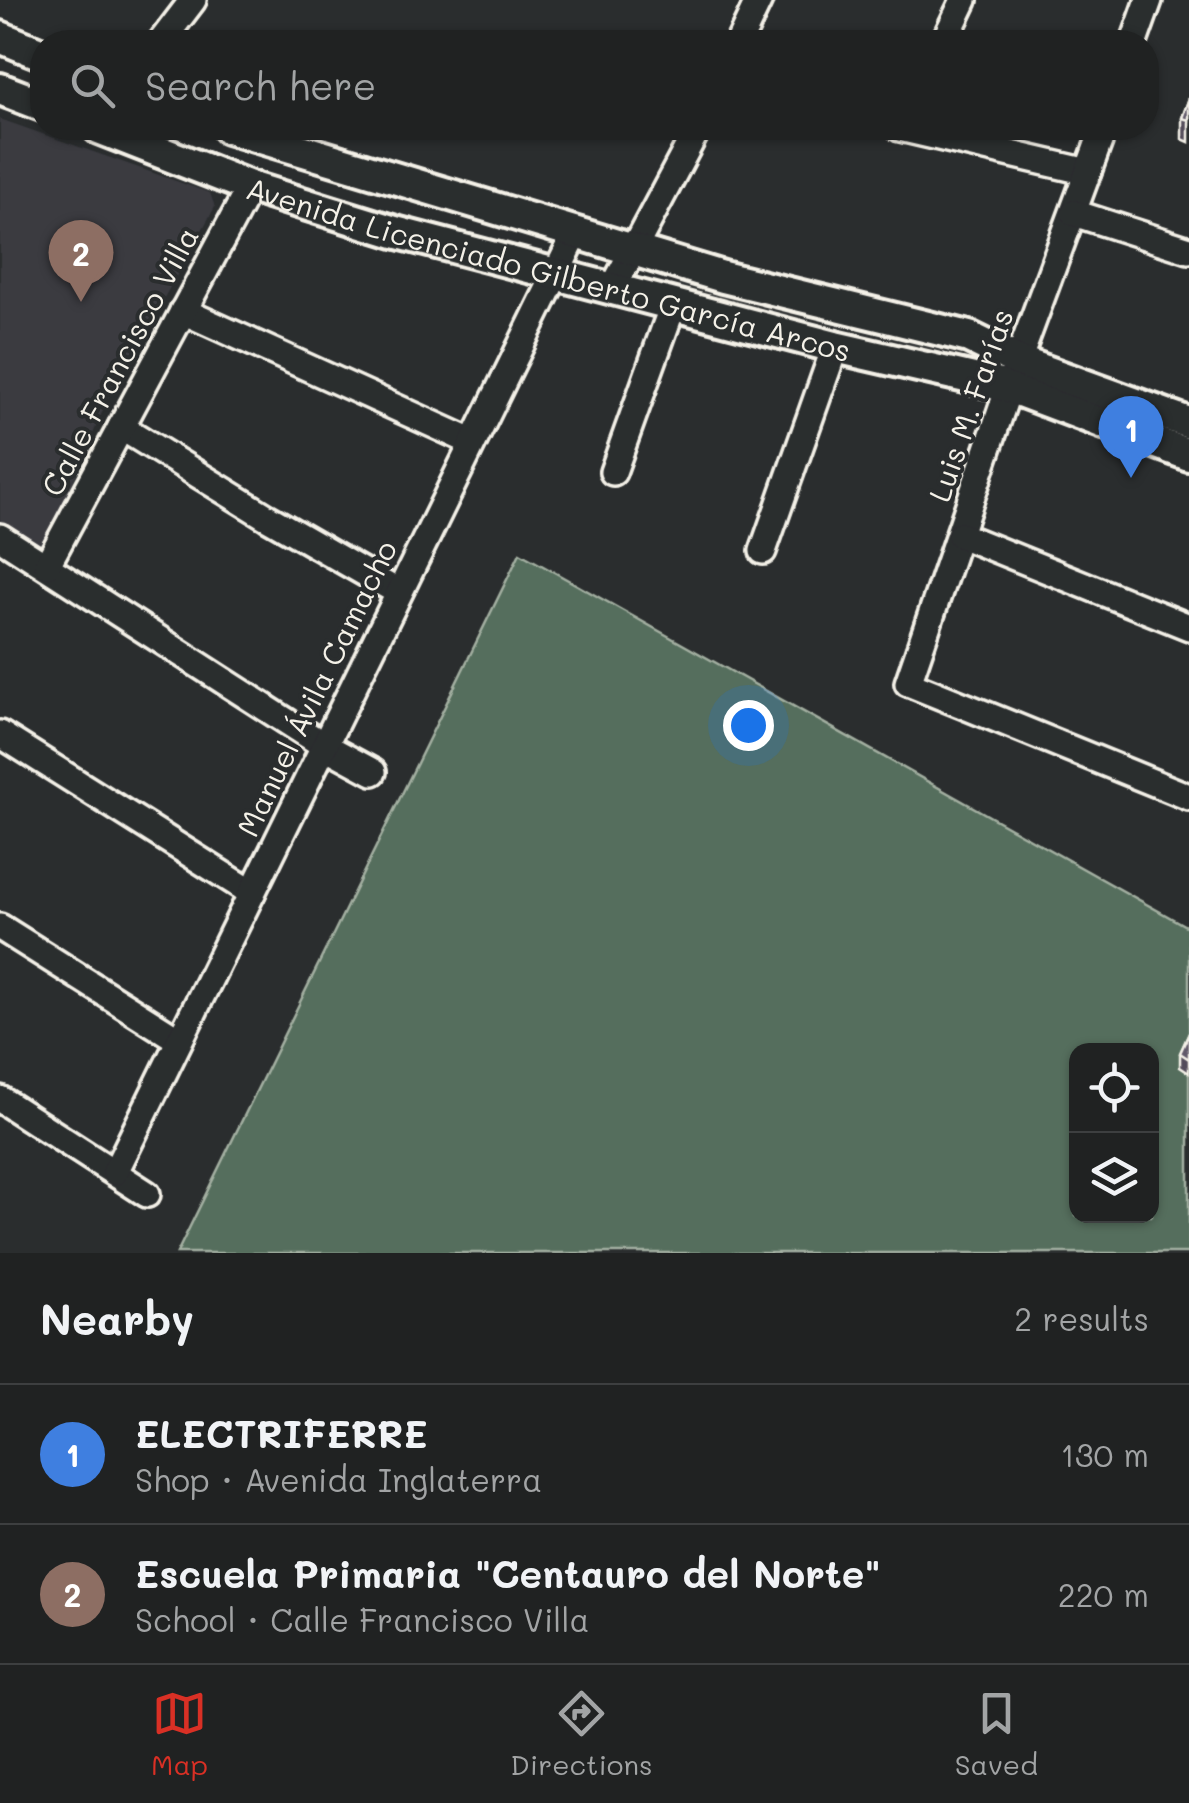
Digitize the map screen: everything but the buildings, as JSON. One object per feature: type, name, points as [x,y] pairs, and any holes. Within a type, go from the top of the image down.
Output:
[{"type":"street","points":[[170,30],[193,0]]},
{"type":"street","points":[[745,30],[759,0]]},
{"type":"street","points":[[950,30],[964,0]]},
{"type":"street","points":[[1138,30],[1148,0]]},
{"type":"street","points":[[0,37],[30,49]]},
{"type":"street","points":[[0,89],[30,101]]},
{"type":"street","name":"Avenida Licenciado Gilberto García Arcos","points":[[130,140],[250,187],[394,232],[835,347],[1014,374]]},
{"type":"street","name":"Avenida Licenciado Gilberto García Arcos","points":[[268,140],[723,277],[969,337],[1014,374]]},
{"type":"street","points":[[614,288],[692,140]]},
{"type":"street","points":[[953,140],[1088,172]]},
{"type":"street","name":"Luis M. Farías","points":[[1100,140],[908,683],[1189,797]]},
{"type":"street","name":"Calle Francisco Villa","points":[[46,566],[250,187]]},
{"type":"street","points":[[1074,212],[1189,250]]},
{"type":"street","name":"Manuel Ávila Camacho","points":[[115,1172],[576,233]]},
{"type":"street","points":[[613,472],[673,305]]},
{"type":"street","points":[[183,311],[472,442]]},
{"type":"street","points":[[763,550],[835,347]]},
{"type":"street","points":[[1014,374],[1189,423]]},
{"type":"street","points":[[1014,374],[1189,455]]},
{"type":"street","points":[[121,426],[398,592]]},
{"type":"street","points":[[960,535],[1189,628]]},
{"type":"street","points":[[0,536],[326,746],[373,772]]},
{"type":"street","points":[[0,734],[252,893]]},
{"type":"street","points":[[0,927],[179,1040]]},
{"type":"street","points":[[0,1099],[147,1194]]},
{"type":"shaded area","points":[[0,119],[30,130],[30,140],[60,140],[210,193],[215,207],[109,396],[50,536],[42,545],[0,521]]},
{"type":"green space","points":[[520,553],[1189,928],[1189,1253],[177,1253]]},
{"type":"place","name":"Escuela Primaria \"Centauro del Norte\"","points":[[81,302]]},
{"type":"place","name":"ELECTRIFERRE","points":[[1131,478]]}]
